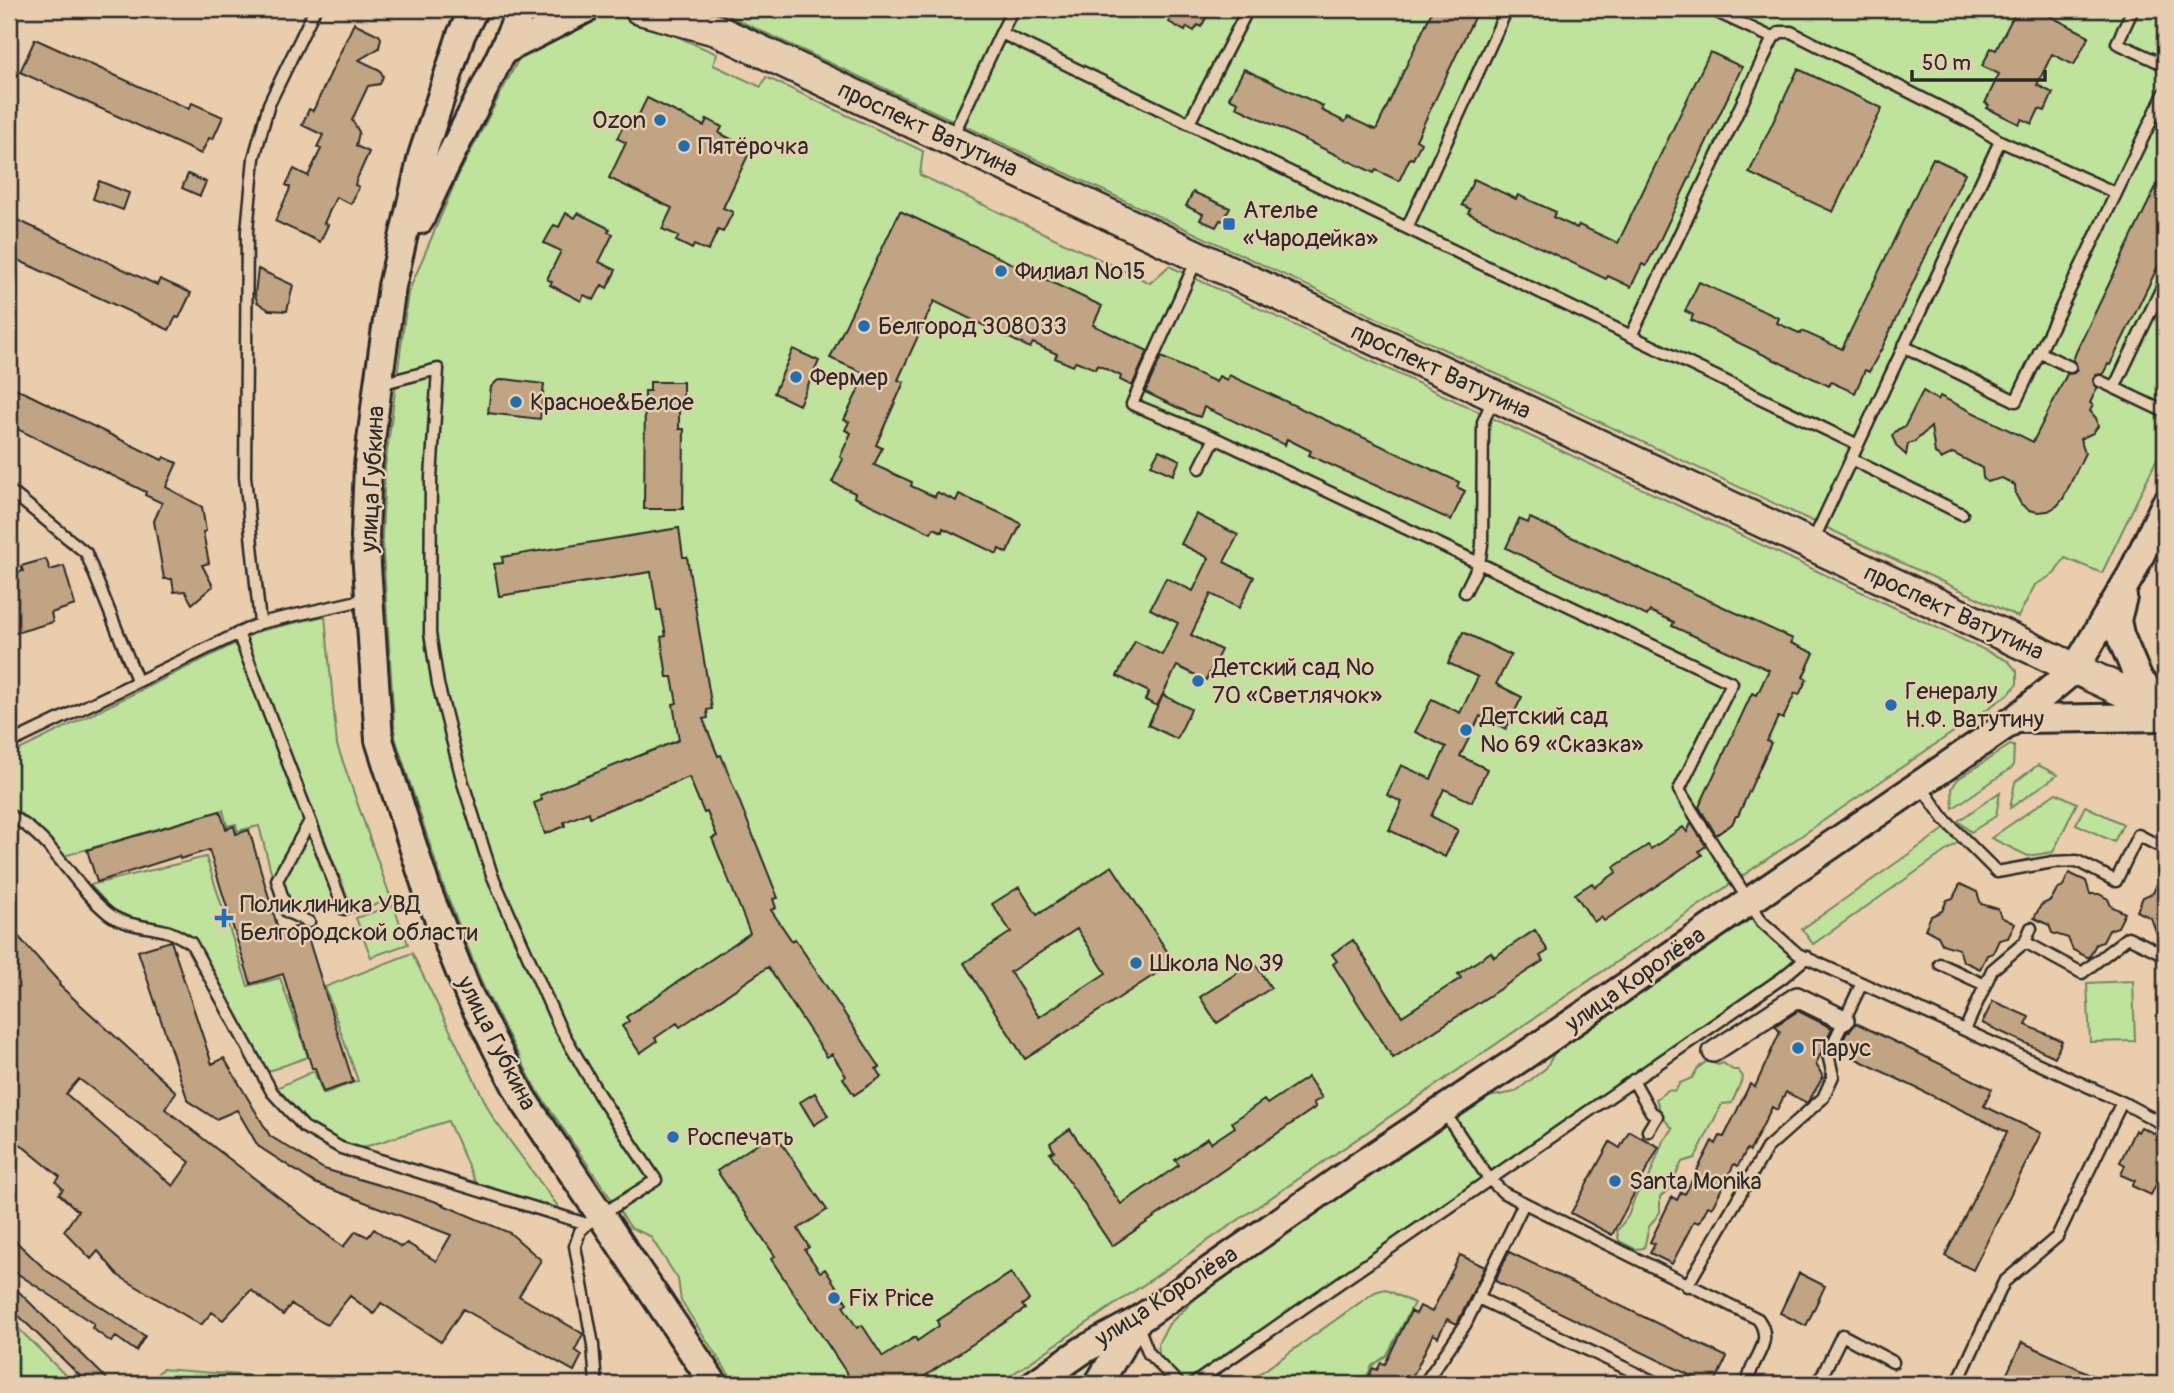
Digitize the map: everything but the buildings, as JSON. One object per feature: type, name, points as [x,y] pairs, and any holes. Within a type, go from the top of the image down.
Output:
[{"type":"main road","points":[[507,43],[508,9]]},
{"type":"main road","name":"улица Губкина","points":[[392,286],[437,182],[507,43],[521,9]]},
{"type":"main road","points":[[507,43],[586,9]]},
{"type":"main road","name":"проспект Ватутина","points":[[640,9],[716,30],[2165,711]]},
{"type":"main road","name":"проспект Ватутина","points":[[692,9],[716,30]]},
{"type":"main road","points":[[466,17],[496,14],[507,43]]},
{"type":"main road","name":"улица Губкина","points":[[466,17],[422,156],[392,286],[368,466],[365,537],[379,740],[427,890],[469,995],[522,1098],[594,1219],[705,1377]]},
{"type":"main road","name":"улица Королёва","points":[[1034,1384],[1083,1350],[1137,1321],[1442,1109],[1521,1058],[2015,719],[2075,669],[2125,586],[2165,504]]},
{"type":"main road","points":[[2125,586],[2117,620],[2120,635],[2139,680],[2165,705]]},
{"type":"main road","points":[[2015,719],[2165,717]]},
{"type":"main road","points":[[1098,1384],[1137,1321]]},
{"type":"street","points":[[1713,1052],[1797,997],[1844,1020]]},
{"type":"lane","points":[[260,623],[245,476],[247,231],[254,158],[268,104],[315,9]]},
{"type":"lane","points":[[951,139],[1013,9]]},
{"type":"lane","points":[[1189,123],[1248,9]]},
{"type":"lane","points":[[1407,228],[1507,9]]},
{"type":"lane","points":[[1710,9],[1773,38]]},
{"type":"lane","points":[[2133,9],[2117,43],[2165,65]]},
{"type":"lane","points":[[1631,336],[1773,38],[1780,32],[1791,32],[1971,123],[2000,141],[2116,193]]},
{"type":"lane","points":[[1001,33],[1858,445]]},
{"type":"lane","points":[[1903,346],[2016,401],[2165,92]]},
{"type":"lane","points":[[1811,545],[2000,141]]},
{"type":"lane","points":[[1198,257],[1132,404],[1215,438],[1732,683],[1679,790],[1762,922],[1798,954],[2122,1102],[2161,1123]]},
{"type":"lane","points":[[2114,388],[2165,281]]},
{"type":"lane","points":[[2039,352],[2070,367]]},
{"type":"lane","points":[[378,384],[438,369],[430,478],[430,633],[438,684],[463,783],[492,874],[559,1026],[599,1095],[656,1180],[594,1219],[580,1231],[575,1246],[593,1345],[596,1384]]},
{"type":"lane","points":[[2100,381],[2165,412]]},
{"type":"lane","points":[[1465,592],[1479,564],[1482,545],[1483,422],[1494,396]]},
{"type":"lane","points":[[1200,468],[1215,438]]},
{"type":"lane","points":[[1851,459],[1962,514]]},
{"type":"lane","points":[[9,490],[86,552],[137,680]]},
{"type":"lane","points":[[12,740],[260,623],[368,598]]},
{"type":"lane","points":[[238,633],[344,909]]},
{"type":"lane","points":[[1919,784],[1945,820],[1997,872],[2053,862],[2077,861],[2116,881],[2138,835],[2165,849]]},
{"type":"lane","points":[[9,816],[27,824],[87,893],[111,916],[134,925],[169,932],[191,943],[272,1092],[304,1128],[348,1150],[594,1219]]},
{"type":"lane","points":[[309,922],[287,912],[277,880],[310,821]]},
{"type":"lane","points":[[1965,1030],[1992,970],[2025,942],[2031,928]]},
{"type":"lane","points":[[2025,942],[2082,973],[2128,937],[2165,955]]},
{"type":"lane","points":[[1193,1384],[1782,978],[1807,957]]},
{"type":"lane","points":[[1940,964],[1985,985]]},
{"type":"lane","points":[[1687,1286],[1767,1148],[1823,1098],[1833,1076],[1828,1054],[1862,983]]},
{"type":"lane","points":[[1633,1080],[1651,1112],[1657,1116],[1648,1131]]},
{"type":"lane","points":[[1957,1384],[2004,1282],[2057,1237],[2122,1102]]},
{"type":"lane","points":[[1442,1109],[1489,1179],[1504,1193],[1758,1319],[1765,1328],[1764,1342],[1748,1376],[1748,1384]]},
{"type":"lane","points":[[1424,1384],[1465,1325],[1524,1203]]},
{"type":"lane","points":[[1478,1298],[1659,1384]]},
{"type":"lane","points":[[1137,1321],[1149,1354],[1179,1384]]},
{"type":"lane","points":[[1818,1384],[1842,1335],[1893,1362]]},
{"type":"green space","points":[[714,9],[2165,9],[2165,442],[2102,573],[2065,558],[2054,574],[2035,585],[2018,617]]},
{"type":"green space","points":[[606,12],[644,22],[717,54],[713,65],[761,87],[766,77],[923,151],[920,175],[1150,283],[1169,266],[2008,661],[2017,671],[2017,684],[2009,694],[998,1384],[735,1384],[681,1301],[678,1279],[650,1236],[631,1228],[536,1089],[484,988],[443,885],[395,737],[382,537],[385,467],[408,293],[457,178],[520,56]]},
{"type":"green space","points":[[325,616],[337,745],[391,899],[354,913],[244,638],[259,631]]},
{"type":"green space","points":[[238,642],[307,820],[273,879],[259,826],[237,831],[236,824],[227,826],[223,810],[64,856],[33,825],[9,811],[9,755]]},
{"type":"green space","points":[[2010,745],[2014,746],[2013,767],[1953,808],[1952,788],[1958,779]]},
{"type":"green space","points":[[2038,765],[2058,775],[2010,808],[2015,782]]},
{"type":"green space","points":[[2000,792],[1996,816],[1971,832],[1958,821]]},
{"type":"green space","points":[[2056,793],[2077,803],[2053,852],[2028,856],[1991,838]]},
{"type":"green space","points":[[2085,806],[2123,824],[2114,842],[2076,824]]},
{"type":"green space","points":[[1946,828],[1960,841],[1813,944],[1802,929]]},
{"type":"green space","points":[[309,831],[337,904],[310,916],[291,908],[282,879]]},
{"type":"green space","points":[[206,857],[248,986],[280,978],[308,1057],[266,1072],[195,939],[170,926],[134,919],[112,909],[90,885]]},
{"type":"green space","points":[[393,905],[408,944],[371,957],[356,918]]},
{"type":"green space","points":[[1755,916],[1803,958],[1492,1175],[1454,1119],[1488,1097],[1515,1092],[1546,1068],[1555,1052]]},
{"type":"green space","points":[[412,953],[493,1118],[562,1212],[478,1188],[448,1121],[355,1150],[306,1124],[274,1089],[314,1071],[323,1094],[358,1081],[325,987]]},
{"type":"green space","points":[[2133,981],[2135,1041],[2090,1042],[2087,983]]},
{"type":"green space","points":[[1707,1061],[1718,1065],[1723,1063],[1733,1070],[1738,1070],[1743,1077],[1732,1103],[1722,1104],[1695,1158],[1682,1162],[1668,1190],[1660,1197],[1660,1212],[1649,1227],[1644,1248],[1635,1249],[1619,1241],[1617,1231],[1628,1216],[1635,1197],[1649,1178],[1663,1141],[1673,1129],[1663,1118],[1656,1099],[1668,1090],[1675,1091],[1680,1083],[1692,1078],[1698,1068]]},
{"type":"green space","points":[[1447,1125],[1484,1180],[1187,1384],[1165,1364],[1159,1354],[1158,1343],[1169,1324],[1209,1286]]},
{"type":"green space","points":[[1385,1289],[1414,1303],[1387,1355],[1372,1366],[1363,1384],[1245,1384],[1375,1292]]},
{"type":"green space","points":[[9,1319],[74,1384],[9,1384]]},
{"type":"green space","points":[[162,1369],[359,1384],[148,1384]]},
{"type":"place","name":"Ozon","points":[[660,120]]},
{"type":"place","name":"Пятёрочка","points":[[684,146]]},
{"type":"place","name":"Ателье «Чародейка»","points":[[1229,224]]},
{"type":"place","name":"Филиал №15","points":[[1001,271]]},
{"type":"place","name":"Белгород 308033","points":[[864,326]]},
{"type":"place","name":"Фермер","points":[[796,377]]},
{"type":"place","name":"Красное&Белое","points":[[516,402]]},
{"type":"place","name":"Детский сад № 70 «Светлячок»","points":[[1198,681]]},
{"type":"place","name":"Генералу Н.Ф. Ватутину","points":[[1891,705]]},
{"type":"place","name":"Детский сад № 69 «Сказка»","points":[[1466,730]]},
{"type":"place","name":"Поликлиника УВД Белгородской области","points":[[224,918]]},
{"type":"place","name":"Школа № 39","points":[[1136,963]]},
{"type":"place","name":"Парус","points":[[1798,1048]]},
{"type":"place","name":"Роспечать","points":[[673,1137]]},
{"type":"place","name":"Santa Monika","points":[[1615,1181]]},
{"type":"place","name":"Fix Price","points":[[834,1298]]}]
